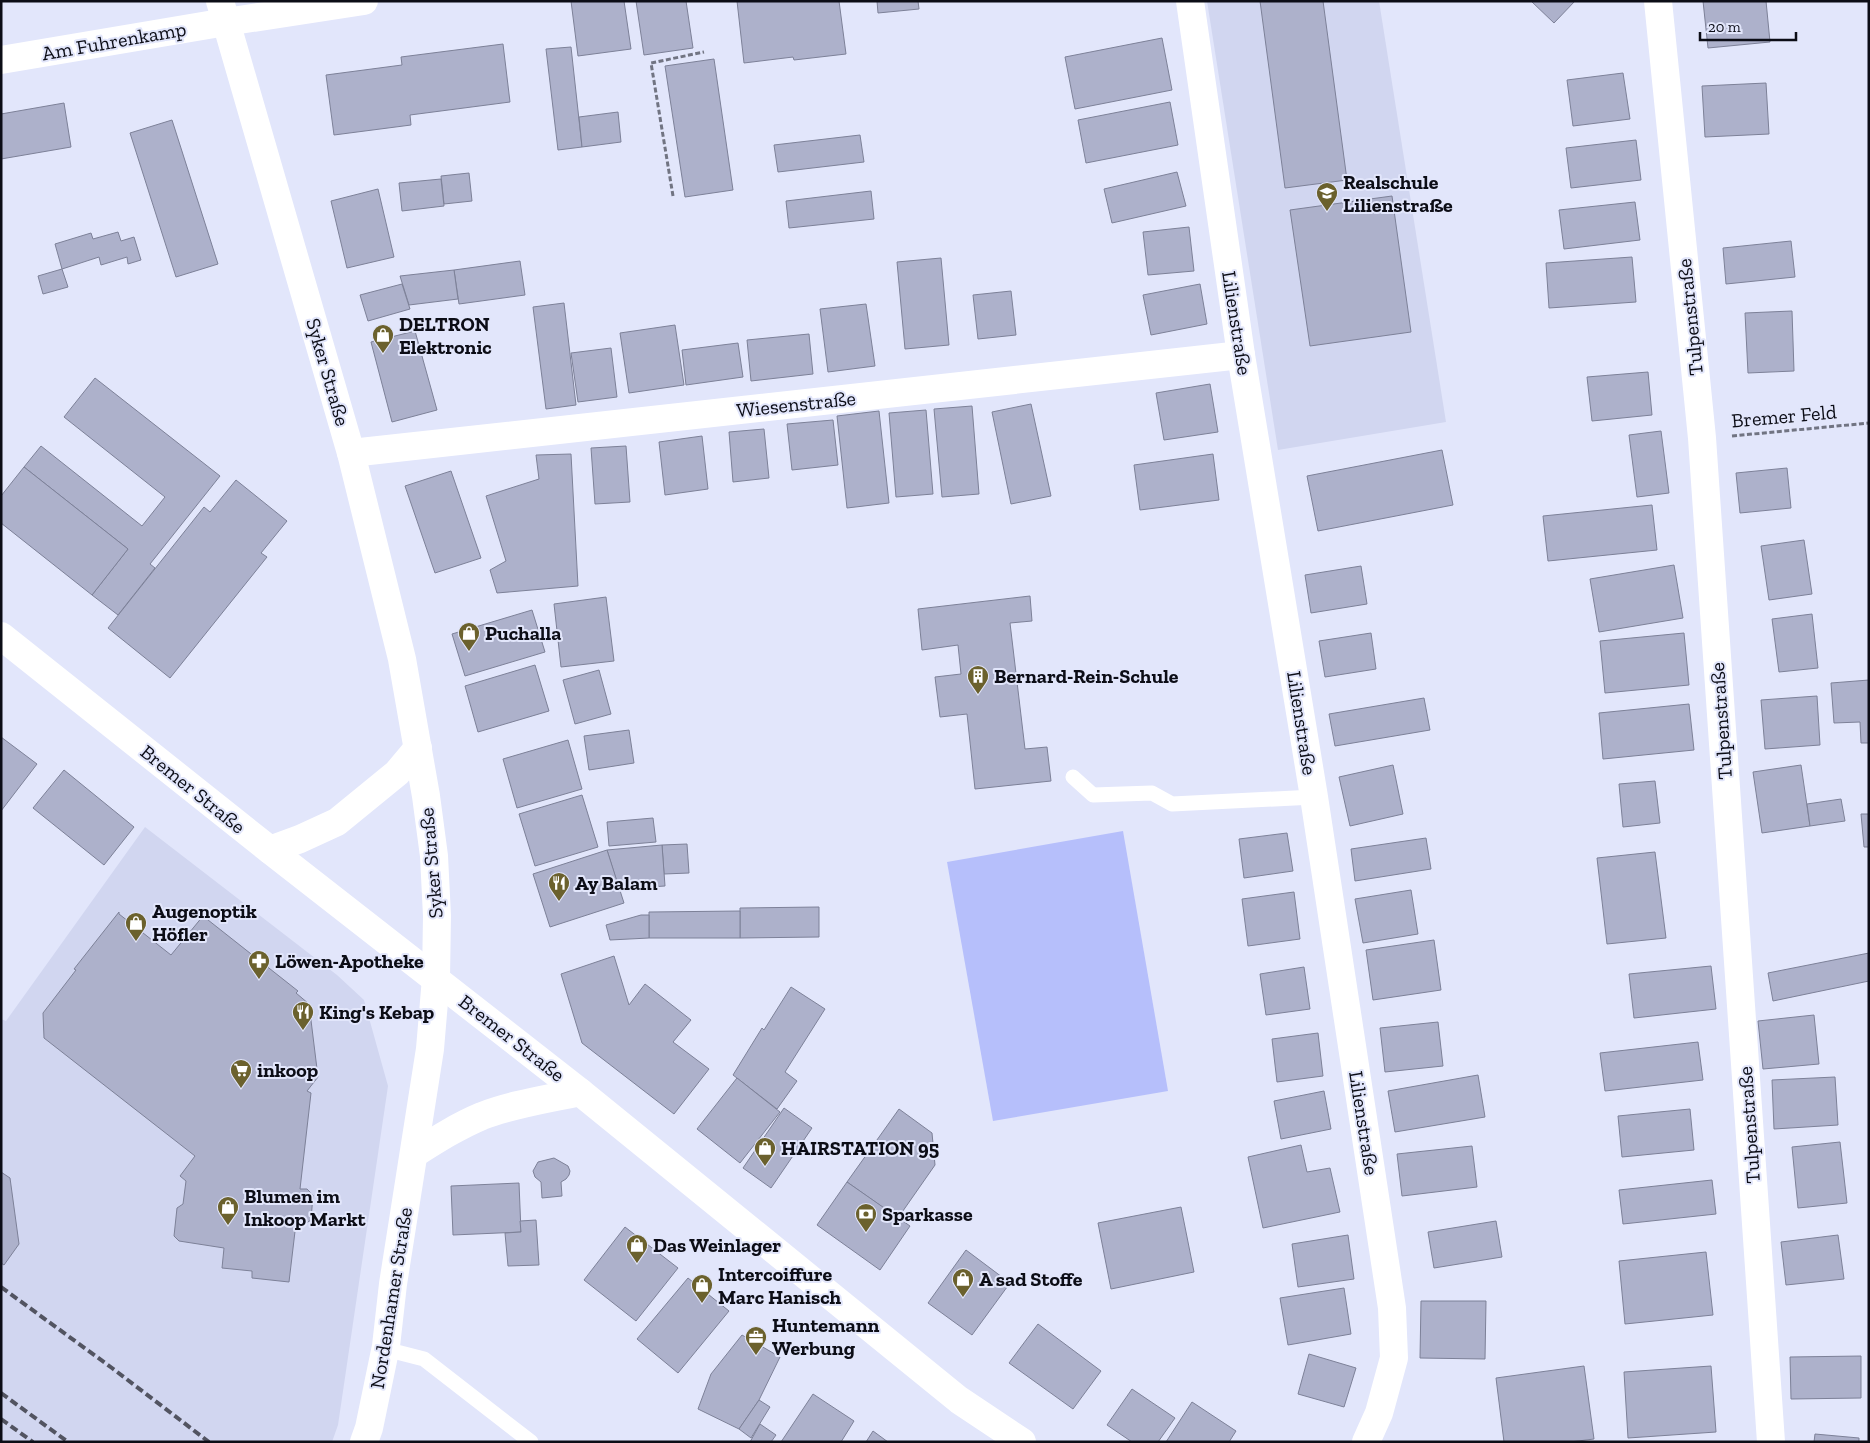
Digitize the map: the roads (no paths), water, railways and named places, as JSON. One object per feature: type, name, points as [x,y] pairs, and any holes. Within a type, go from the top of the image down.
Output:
[{"type":"street","name":"Am Fuhrenkamp","points":[[1,60],[223,12],[364,1]]},
{"type":"street","name":"Lilienstraße","points":[[1190,1],[1241,355],[1314,797],[1392,1308],[1394,1358],[1379,1413],[1366,1442]]},
{"type":"street","name":"Tulpenstraße","points":[[1658,1],[1702,438],[1771,1442]]},
{"type":"street","name":"Syker Straße","points":[[223,12],[351,453],[402,659],[418,748],[434,856],[437,916],[436,978]]},
{"type":"street","name":"Wiesenstraße","points":[[351,453],[1241,355]]},
{"type":"street","name":"Bremer Straße","points":[[1,636],[270,850],[580,1092],[959,1400],[1022,1442]]},
{"type":"street","points":[[270,850],[337,822],[397,773],[418,748]]},
{"type":"street","name":"Nordenhamer Straße","points":[[364,1442],[369,1428],[385,1349],[393,1284],[430,1049],[436,978]]},
{"type":"street","points":[[414,1154],[450,1133],[482,1117],[506,1108],[580,1092]]},
{"type":"lane","points":[[1073,777],[1093,794],[1152,793],[1172,804],[1314,797]]},
{"type":"lane","points":[[385,1349],[424,1359],[531,1442]]},
{"type":"railway","points":[[1,1287],[209,1442]]},
{"type":"railway","points":[[1,1393],[68,1442]]},
{"type":"railway","points":[[1,1419],[33,1442]]},
{"type":"place","name":"Realschule Lilienstraße","points":[[1327,212]]},
{"type":"place","name":"DELTRON Elektronic","points":[[383,354]]},
{"type":"place","name":"Puchalla","points":[[469,652]]},
{"type":"place","name":"Bernard-Rein-Schule","points":[[978,695]]},
{"type":"place","name":"Ay Balam","points":[[559,902]]},
{"type":"place","name":"Augenoptik Höfler","points":[[136,942]]},
{"type":"place","name":"Löwen-Apotheke","points":[[259,980]]},
{"type":"place","name":"King's Kebap","points":[[303,1031]]},
{"type":"place","name":"inkoop","points":[[241,1089]]},
{"type":"place","name":"HAIRSTATION 95","points":[[765,1167]]},
{"type":"place","name":"Blumen im Inkoop Markt","points":[[228,1226]]},
{"type":"place","name":"Sparkasse","points":[[866,1233]]},
{"type":"place","name":"Das Weinlager","points":[[637,1264]]},
{"type":"place","name":"A sad Stoffe","points":[[963,1298]]},
{"type":"place","name":"Intercoiffure Marc Hanisch","points":[[702,1304]]},
{"type":"place","name":"Huntemann Werbung","points":[[756,1356]]}]
